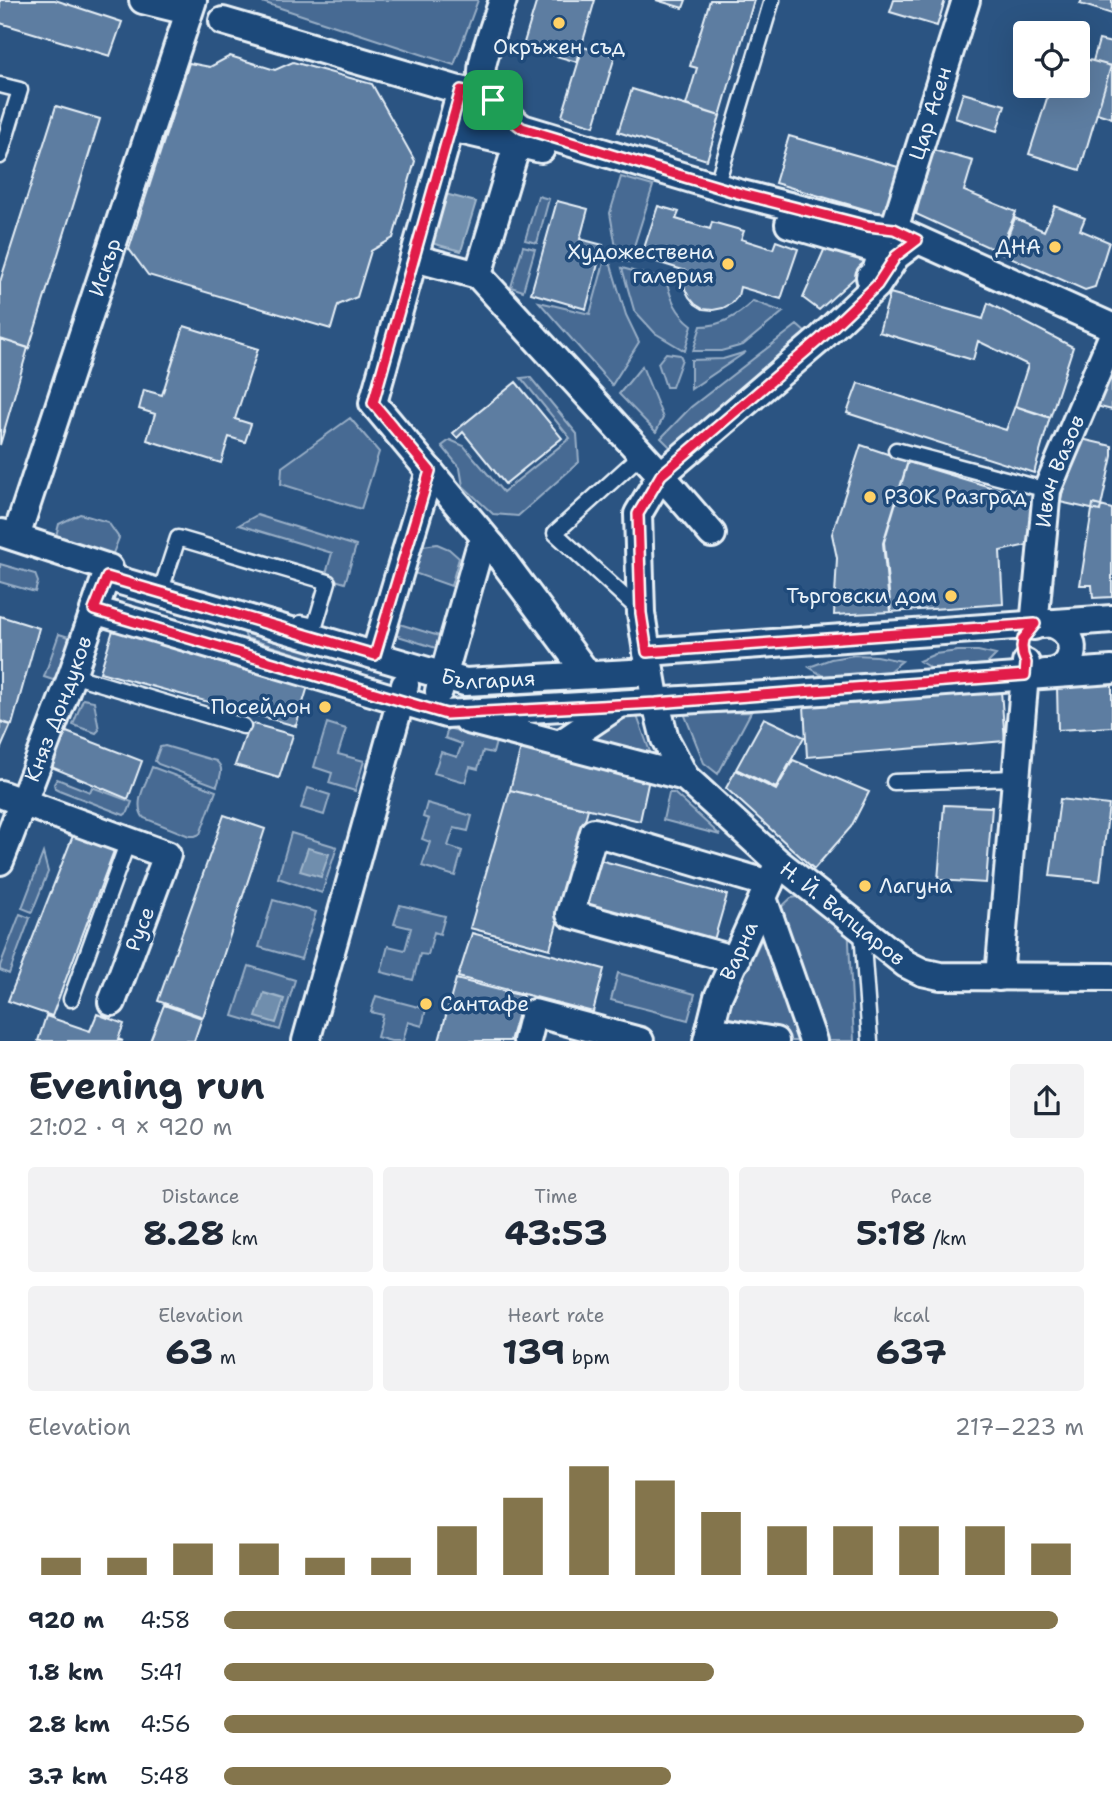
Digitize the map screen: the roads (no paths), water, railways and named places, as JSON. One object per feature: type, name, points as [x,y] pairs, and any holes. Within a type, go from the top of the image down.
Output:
[{"type":"street","points":[[143,0],[191,6]]},
{"type":"street","points":[[503,0],[481,71],[480,94],[451,128],[373,403],[492,546],[588,675]]},
{"type":"street","name":"Цар Асен","points":[[905,234],[966,0]]},
{"type":"street","name":"Искър","points":[[8,535],[191,6]]},
{"type":"street","points":[[223,21],[480,94],[501,112],[520,136],[882,251],[876,272],[851,297]]},
{"type":"street","points":[[451,128],[520,136],[905,234],[1112,327]]},
{"type":"street","points":[[478,275],[520,136]]},
{"type":"street","name":"Н. Й. Вапцаров","points":[[905,234],[896,256],[877,285],[819,340],[661,475],[638,514],[641,613],[648,662],[665,739],[685,777],[770,882],[862,929],[906,964],[922,972],[940,976],[1112,977]]},
{"type":"street","points":[[414,258],[478,275],[712,534]]},
{"type":"street","name":"Иван Вазов","points":[[1039,622],[1047,490],[1112,337]]},
{"type":"street","points":[[375,655],[430,471]]},
{"type":"street","points":[[8,535],[108,572],[322,634]]},
{"type":"street","points":[[492,546],[480,550],[443,676],[440,712],[685,777]]},
{"type":"street","name":"Княз Дондуков","points":[[0,861],[11,798],[72,675],[108,572]]},
{"type":"street","name":"България","points":[[94,610],[440,712],[656,703],[1033,671],[1112,670]]},
{"type":"street","name":"България","points":[[322,634],[375,655],[465,682],[588,675],[648,662],[1039,622],[1112,619]]},
{"type":"street","points":[[999,977],[1015,778],[1033,671],[1023,655],[1023,639],[1039,622],[1058,626],[1070,639],[1070,658],[1065,666],[1057,671],[1033,671]]},
{"type":"street","points":[[306,1041],[410,666]]},
{"type":"street","points":[[561,744],[619,704]]},
{"type":"street","points":[[11,798],[128,841]]},
{"type":"street","points":[[736,960],[570,914],[594,832],[770,882],[813,1041]]},
{"type":"street","name":"Русе","points":[[112,1002],[167,856],[128,841]]},
{"type":"street","name":"Варна","points":[[708,1036],[718,997],[770,882]]},
{"type":"street","points":[[527,1041],[534,1013],[640,1041]]},
{"type":"street","points":[[708,1036],[775,1041]]},
{"type":"lane","points":[[716,187],[772,0]]},
{"type":"lane","points":[[0,85],[20,90],[0,156]]},
{"type":"lane","points":[[896,450],[1047,490]]},
{"type":"lane","points":[[641,455],[555,533],[641,613]]},
{"type":"lane","points":[[163,584],[178,538],[328,582],[322,634]]},
{"type":"lane","name":"България","points":[[108,572],[163,584],[322,634]]},
{"type":"lane","points":[[72,675],[243,726]]},
{"type":"lane","points":[[894,782],[1015,778]]},
{"type":"lane","points":[[71,999],[128,841]]},
{"type":"lane","points":[[862,929],[870,1041]]},
{"type":"place","name":"Окръжен съд","points":[[559,23]]},
{"type":"place","name":"ДНА","points":[[1055,247]]},
{"type":"place","name":"Художествена галерия","points":[[728,264]]},
{"type":"place","name":"РЗОК Разград","points":[[870,497]]},
{"type":"place","name":"Търговски дом","points":[[951,596]]},
{"type":"place","name":"Посейдон","points":[[325,707]]},
{"type":"place","name":"Лагуна","points":[[865,886]]},
{"type":"place","name":"Сантафе","points":[[426,1004]]}]
